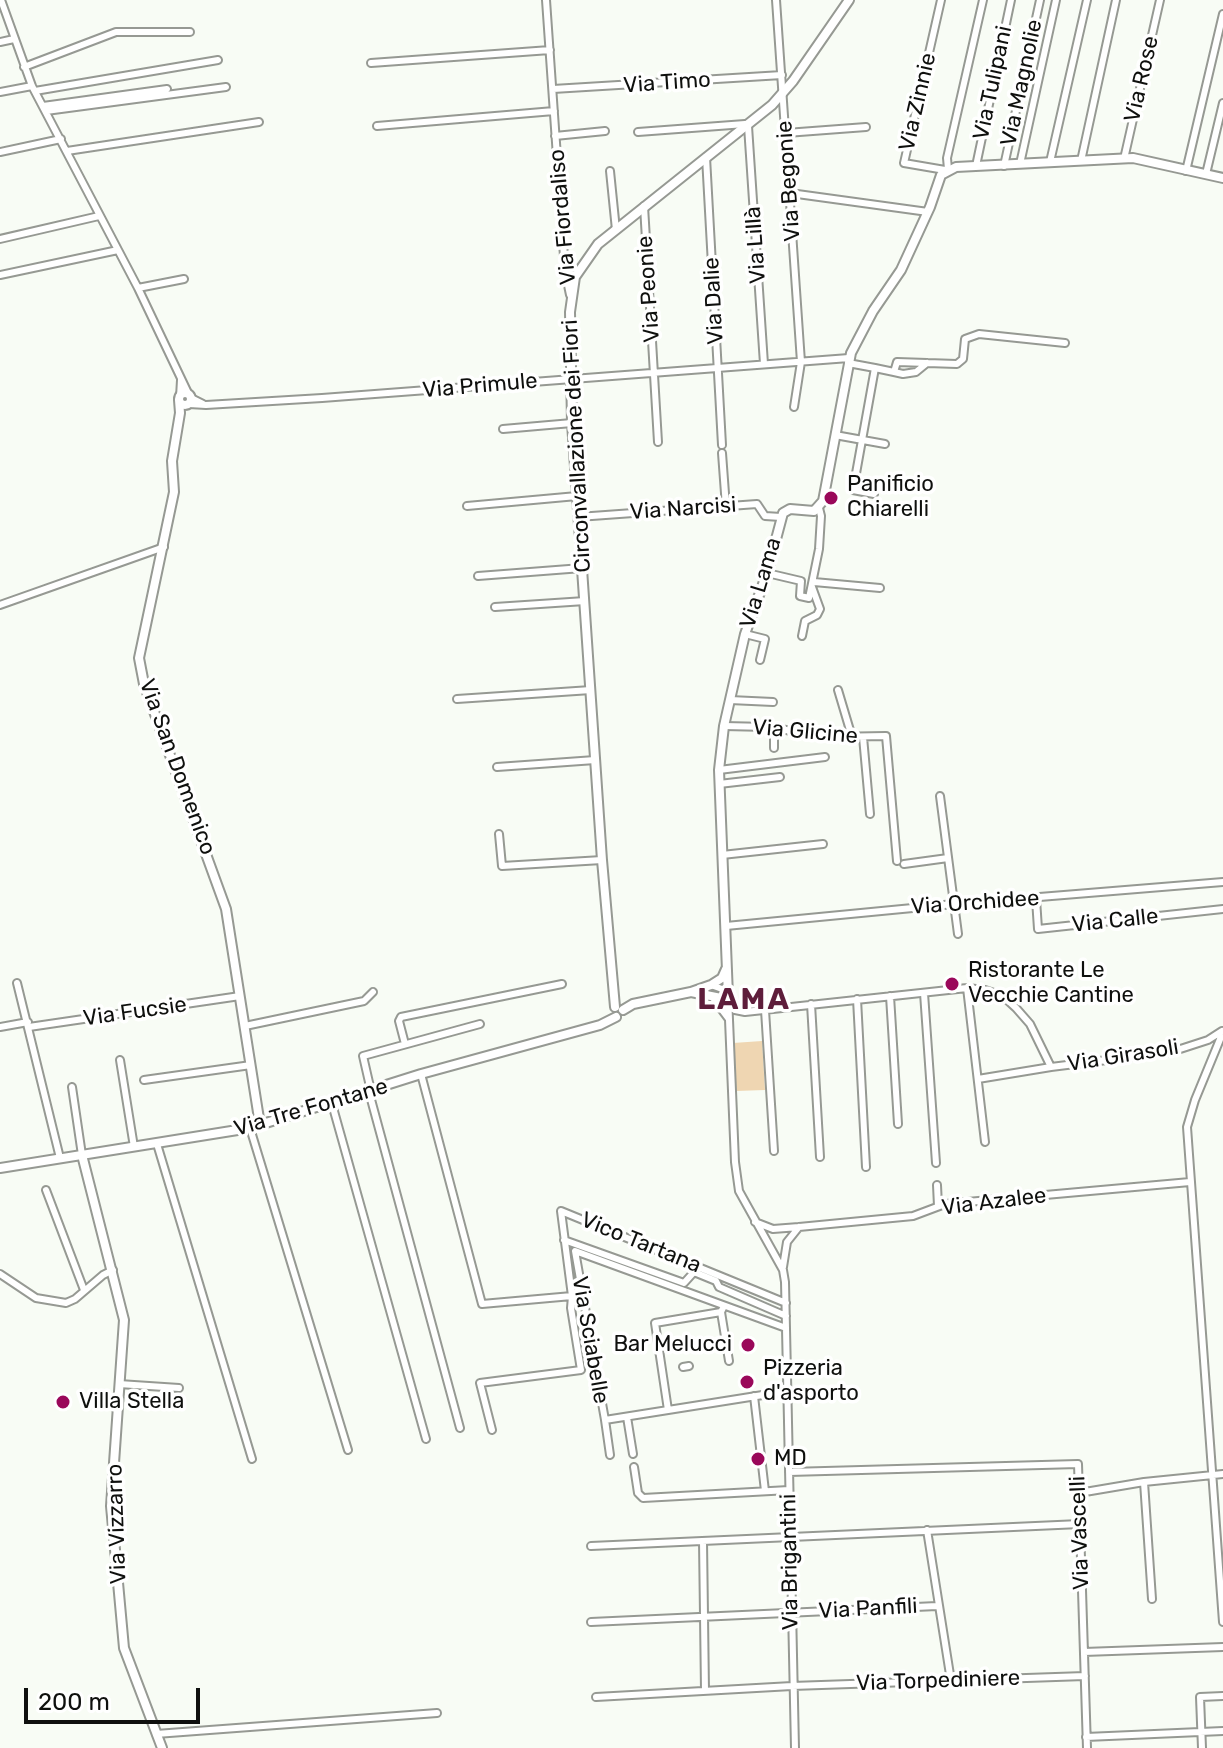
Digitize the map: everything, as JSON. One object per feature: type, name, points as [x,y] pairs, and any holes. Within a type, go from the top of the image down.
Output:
[{"type":"street","points":[[1,0],[34,89],[138,288],[181,376],[186,399]]},
{"type":"street","name":"Via Fiordaliso","points":[[546,0],[565,271],[571,298]]},
{"type":"street","name":"Via Begonie","points":[[776,0],[801,362],[794,407]]},
{"type":"street","name":"Circonvallazione dei Fiori","points":[[618,1011],[602,860],[572,423],[571,298],[575,277],[598,244],[748,126],[783,94],[849,0]]},
{"type":"street","name":"Via Zinnie","points":[[941,0],[904,163],[947,170]]},
{"type":"street","points":[[947,170],[947,158],[983,0]]},
{"type":"street","name":"Via Tulipani","points":[[976,166],[1011,0]]},
{"type":"street","name":"Via Magnolie","points":[[1004,166],[1040,0]]},
{"type":"street","points":[[1020,164],[1056,0]]},
{"type":"street","points":[[1050,162],[1087,0]]},
{"type":"street","points":[[1081,161],[1116,0]]},
{"type":"street","name":"Via Rose","points":[[1124,159],[1160,0]]},
{"type":"street","points":[[1186,171],[1223,14]]},
{"type":"street","points":[[24,67],[116,32],[190,32]]},
{"type":"street","points":[[0,42],[14,39]]},
{"type":"street","points":[[371,63],[550,50]]},
{"type":"street","points":[[0,92],[218,60]]},
{"type":"street","name":"Via Timo","points":[[553,89],[782,75]]},
{"type":"street","points":[[44,108],[226,87]]},
{"type":"street","points":[[44,108],[167,89]]},
{"type":"street","points":[[1206,174],[1223,103]]},
{"type":"street","points":[[377,126],[554,111]]},
{"type":"street","points":[[67,151],[259,122]]},
{"type":"street","points":[[638,132],[748,126]]},
{"type":"street","name":"Via Lillà","points":[[748,126],[764,364]]},
{"type":"street","points":[[786,133],[866,127]]},
{"type":"street","name":"Via Fiordaliso","points":[[555,136],[605,131]]},
{"type":"street","points":[[0,152],[61,139]]},
{"type":"street","name":"Via Dalie","points":[[706,157],[726,507]]},
{"type":"street","points":[[767,573],[801,581],[800,596],[809,598],[819,549],[819,508],[823,501],[849,360],[873,311],[901,270],[941,175],[947,170],[976,166],[1133,158],[1223,178]]},
{"type":"street","points":[[610,171],[616,230]]},
{"type":"street","points":[[790,193],[928,212]]},
{"type":"street","name":"Via Peonie","points":[[644,206],[658,442]]},
{"type":"street","points":[[0,239],[99,216]]},
{"type":"street","points":[[0,275],[118,250]]},
{"type":"street","points":[[138,288],[184,279]]},
{"type":"street","name":"Via Primule","points":[[186,399],[206,405],[654,371],[849,360],[894,372],[897,362],[957,364],[963,359],[965,339],[979,334],[1065,343]]},
{"type":"street","points":[[874,494],[853,490],[875,368]]},
{"type":"street","name":"Via San Domenico","points":[[186,399],[180,413],[172,461],[174,492],[139,658],[144,684],[226,909],[251,1065],[255,1127]]},
{"type":"street","points":[[503,429],[572,423]]},
{"type":"street","points":[[835,435],[885,444]]},
{"type":"street","points":[[467,506],[577,496]]},
{"type":"street","name":"Via Narcisi","points":[[578,517],[757,504],[765,516],[781,517]]},
{"type":"street","name":"Via Lama","points":[[722,998],[728,961],[719,784],[724,726],[745,634],[767,573],[781,517],[787,510],[819,508]]},
{"type":"street","points":[[0,605],[164,547]]},
{"type":"street","points":[[478,576],[582,568]]},
{"type":"street","points":[[813,584],[880,588]]},
{"type":"street","points":[[802,636],[805,621],[817,615],[820,609],[813,584]]},
{"type":"street","points":[[495,607],[585,601]]},
{"type":"street","points":[[745,634],[765,639],[760,660]]},
{"type":"street","points":[[457,699],[591,690]]},
{"type":"street","points":[[838,690],[852,737]]},
{"type":"street","points":[[730,700],[773,702]]},
{"type":"street","name":"Via Glicine","points":[[724,726],[828,737],[886,736],[900,862],[948,858]]},
{"type":"street","points":[[774,729],[774,748]]},
{"type":"street","points":[[863,737],[870,814]]},
{"type":"street","points":[[719,770],[825,757]]},
{"type":"street","points":[[497,767],[595,760]]},
{"type":"street","points":[[719,784],[780,777]]},
{"type":"street","points":[[940,796],[958,934]]},
{"type":"street","points":[[499,834],[502,866],[602,860]]},
{"type":"street","points":[[722,855],[823,844]]},
{"type":"street","name":"Via Orchidee","points":[[726,926],[1223,882]]},
{"type":"street","name":"Via Calle","points":[[1036,899],[1038,929],[1223,909]]},
{"type":"street","points":[[711,985],[722,978],[728,961]]},
{"type":"street","points":[[17,983],[60,1158]]},
{"type":"street","points":[[405,1044],[399,1021],[401,1017],[562,984]]},
{"type":"street","points":[[711,985],[722,989],[721,1006],[728,1019]]},
{"type":"street","name":"Via Tre Fontane","points":[[0,1168],[255,1127],[421,1074],[600,1025],[633,1004],[711,985]]},
{"type":"street","points":[[967,988],[985,1142]]},
{"type":"street","name":"Via Girasoli","points":[[722,998],[735,1010],[745,1012],[967,988],[1003,996],[1016,1008],[1030,1024],[1051,1067],[1119,1061],[1171,1052],[1208,1040],[1223,1031]]},
{"type":"street","points":[[245,1026],[364,1001],[373,992]]},
{"type":"street","points":[[691,992],[722,998]]},
{"type":"street","points":[[924,993],[936,1163]]},
{"type":"street","name":"Via Fucsie","points":[[0,1027],[240,996]]},
{"type":"street","points":[[890,996],[898,1124]]},
{"type":"street","name":"Via Brigantini","points":[[722,998],[728,1019],[739,1191],[783,1270],[795,1748]]},
{"type":"street","points":[[857,999],[866,1167]]},
{"type":"street","points":[[811,1004],[820,1157]]},
{"type":"street","points":[[765,1010],[774,1151]]},
{"type":"street","points":[[460,1428],[363,1056],[480,1024]]},
{"type":"street","points":[[1223,1031],[1187,1127],[1223,1622]]},
{"type":"street","points":[[120,1060],[134,1147]]},
{"type":"street","points":[[144,1080],[251,1065]]},
{"type":"street","points":[[978,1079],[1051,1067]]},
{"type":"street","points":[[421,1074],[482,1304],[572,1296]]},
{"type":"street","points":[[72,1087],[82,1155]]},
{"type":"street","points":[[332,1104],[426,1439]]},
{"type":"street","points":[[255,1127],[348,1450]]},
{"type":"street","points":[[157,1144],[252,1459]]},
{"type":"street","name":"Via Vizzarro","points":[[82,1155],[113,1270],[124,1325],[111,1506],[124,1648],[162,1748]]},
{"type":"street","name":"Via Azalee","points":[[755,1222],[773,1229],[799,1227],[913,1216],[938,1206],[1190,1182]]},
{"type":"street","points":[[937,1185],[938,1206]]},
{"type":"street","points":[[46,1190],[84,1290]]},
{"type":"street","name":"Vico Tartana","points":[[492,1430],[480,1383],[581,1370],[561,1211],[786,1303]]},
{"type":"street","points":[[772,1250],[782,1247],[799,1227]]},
{"type":"street","points":[[764,1237],[773,1229]]},
{"type":"street","name":"Via Sciabelle","points":[[564,1240],[684,1283],[694,1272],[716,1281],[719,1287],[786,1316]]},
{"type":"street","points":[[783,1270],[787,1242]]},
{"type":"street","name":"Via Sciabelle","points":[[786,1328],[722,1309],[575,1251],[605,1420],[788,1391]]},
{"type":"street","points":[[0,1274],[36,1298],[71,1302],[113,1270]]},
{"type":"street","points":[[668,1410],[655,1323],[722,1309],[729,1361]]},
{"type":"street","points":[[662,1371],[673,1369]]},
{"type":"street","points":[[119,1384],[179,1388]]},
{"type":"street","points":[[754,1396],[765,1491]]},
{"type":"street","points":[[627,1417],[633,1454]]},
{"type":"street","points":[[605,1420],[610,1455]]},
{"type":"street","name":"Via Vascelli","points":[[789,1472],[1078,1464],[1087,1748]]},
{"type":"street","points":[[634,1467],[638,1493],[643,1498],[789,1490]]},
{"type":"street","points":[[1079,1493],[1144,1482],[1223,1474]]},
{"type":"street","points":[[1144,1482],[1152,1599]]},
{"type":"street","points":[[591,1546],[1080,1524]]},
{"type":"street","points":[[927,1530],[951,1681]]},
{"type":"street","points":[[703,1541],[705,1691]]},
{"type":"street","name":"Via Panfili","points":[[591,1622],[937,1606]]},
{"type":"street","points":[[1084,1652],[1223,1647]]},
{"type":"street","name":"Via Torpediniere","points":[[596,1697],[792,1686],[1085,1676]]},
{"type":"street","points":[[1202,1748],[1200,1697],[1223,1696]]},
{"type":"street","points":[[156,1734],[437,1713]]},
{"type":"street","points":[[1086,1737],[1223,1731]]},
{"type":"shaded area","points":[[762,1041],[765,1090],[736,1091],[733,1043]]},
{"type":"place","name":"Panificio Chiarelli","points":[[831,498]]},
{"type":"place","name":"Ristorante Le Vecchie Cantine","points":[[952,984]]},
{"type":"place","name":"Bar Melucci","points":[[748,1345]]},
{"type":"place","name":"Pizzeria d'asporto","points":[[747,1382]]},
{"type":"place","name":"Villa Stella","points":[[63,1402]]},
{"type":"place","name":"MD","points":[[758,1459]]},
{"type":"district","name":"LAMA","points":[[744,1000]]}]
